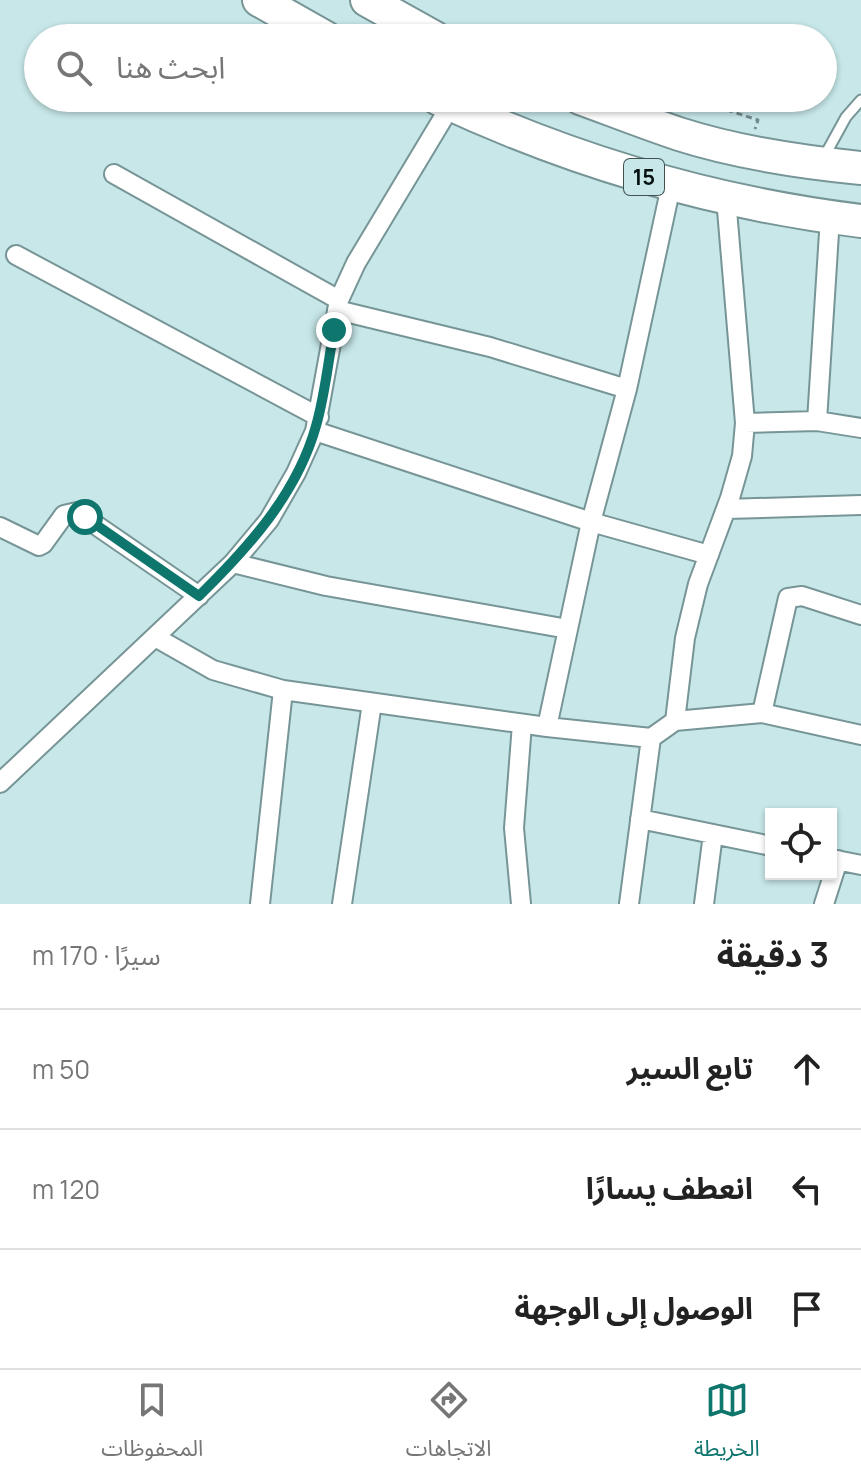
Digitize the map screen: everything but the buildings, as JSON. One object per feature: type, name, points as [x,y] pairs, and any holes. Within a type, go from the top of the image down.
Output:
[{"type":"highway","points":[[259,0],[301,24]]},
{"type":"highway","points":[[367,0],[410,24]]},
{"type":"highway","name":"15","points":[[470,112],[523,134],[671,186],[846,219]]},
{"type":"highway","name":"15","points":[[619,112],[719,145],[820,164],[861,168]]},
{"type":"street","points":[[4,772],[199,596],[233,563],[269,520],[296,473],[317,424],[338,305],[356,263],[438,112]]},
{"type":"street","points":[[114,174],[338,305],[627,389]]},
{"type":"street","points":[[547,727],[591,522],[627,389],[671,186]]},
{"type":"street","points":[[675,721],[685,638],[698,584],[742,456],[745,423],[726,198]]},
{"type":"street","points":[[817,421],[846,219]]},
{"type":"street","points":[[16,255],[317,424],[591,522],[709,555]]},
{"type":"street","points":[[745,423],[817,421],[861,428]]},
{"type":"street","points":[[726,509],[861,505]]},
{"type":"street","points":[[0,527],[39,546],[64,515],[77,512],[199,596]]},
{"type":"street","points":[[233,563],[326,586],[568,629]]},
{"type":"street","points":[[762,713],[788,598],[802,596],[861,615]]},
{"type":"street","points":[[155,637],[213,670],[283,690],[522,724],[651,738],[675,721],[762,713],[861,735]]},
{"type":"street","points":[[260,904],[283,690]]},
{"type":"street","points":[[342,904],[372,703]]},
{"type":"street","points":[[521,904],[514,828],[522,724]]},
{"type":"street","points":[[629,904],[651,738]]},
{"type":"street","points":[[640,819],[765,845]]},
{"type":"street","points":[[704,904],[713,834]]},
{"type":"street","points":[[837,860],[861,865]]},
{"type":"street","points":[[824,904],[829,880]]},
{"type":"lane","points":[[820,164],[846,117],[861,100]]},
{"type":"path","points":[[733,112],[758,120]]},
{"type":"route","points":[[85,517],[199,596],[244,551],[269,520],[296,473],[319,417],[334,330]]}]
